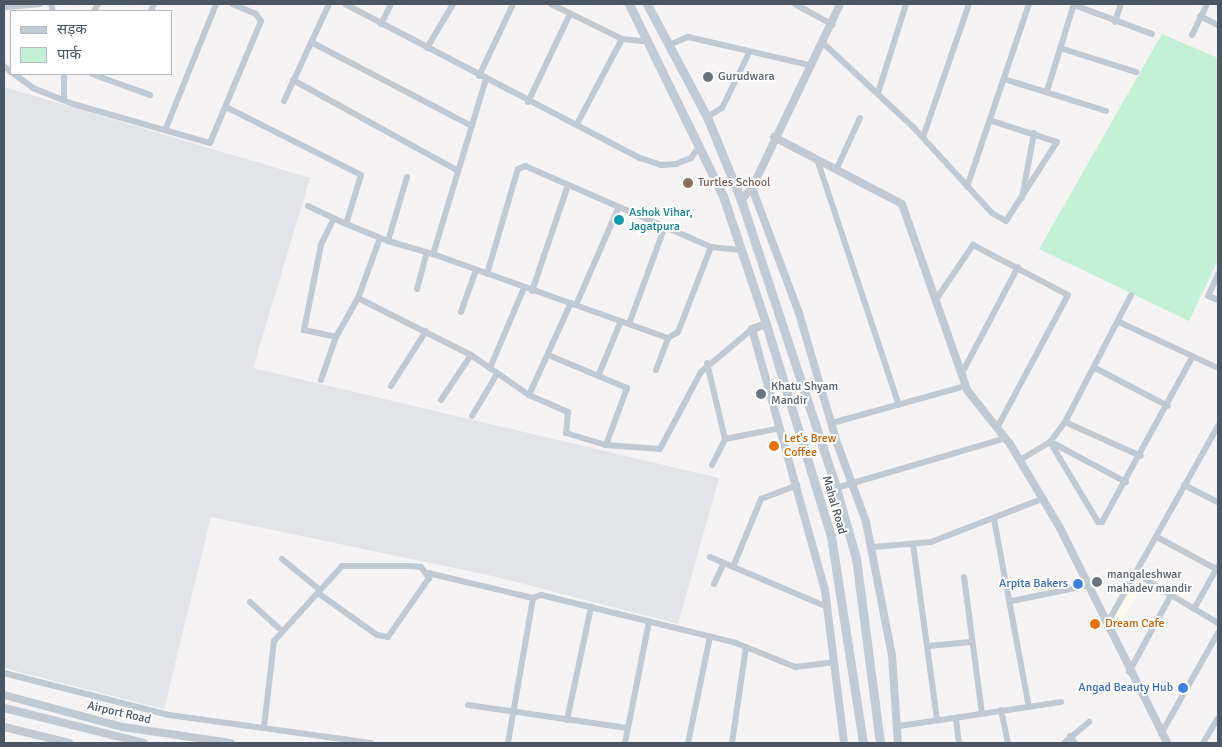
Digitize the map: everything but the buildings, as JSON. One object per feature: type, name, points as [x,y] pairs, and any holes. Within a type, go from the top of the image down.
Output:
[{"type":"main road","name":"Mahal Road","points":[[629,4],[700,145],[723,196],[766,324],[831,536],[863,743]]},
{"type":"main road","name":"Mahal Road","points":[[647,4],[707,117],[741,200],[836,488],[856,558],[880,743]]},
{"type":"street","points":[[6,4],[6,7],[40,4]]},
{"type":"street","points":[[166,128],[216,4]]},
{"type":"street","points":[[16,75],[33,88],[64,100],[166,128],[210,144],[261,21],[256,14],[233,4]]},
{"type":"street","points":[[284,101],[329,4]]},
{"type":"street","points":[[345,4],[528,102],[662,165],[691,158],[700,145]]},
{"type":"street","points":[[380,24],[391,4]]},
{"type":"street","points":[[427,48],[453,4]]},
{"type":"street","points":[[479,76],[513,4]]},
{"type":"street","points":[[551,4],[622,39],[649,42]]},
{"type":"street","points":[[795,4],[834,25]]},
{"type":"street","points":[[741,200],[752,188],[809,65],[834,25],[840,4]]},
{"type":"street","points":[[878,93],[906,4]]},
{"type":"street","points":[[923,137],[969,4]]},
{"type":"street","points":[[967,187],[992,121],[1029,4]]},
{"type":"street","points":[[1046,91],[1074,4],[1116,22],[1152,34]]},
{"type":"street","points":[[1116,22],[1121,4]]},
{"type":"street","points":[[1192,35],[1207,4]]},
{"type":"street","points":[[528,102],[570,14]]},
{"type":"street","points":[[1200,16],[1218,25]]},
{"type":"street","points":[[669,45],[688,37],[749,53],[809,65]]},
{"type":"street","points":[[577,124],[622,39]]},
{"type":"street","points":[[311,42],[470,125]]},
{"type":"street","points":[[824,43],[923,137],[967,187],[1001,221],[1009,220],[1058,142],[1034,132],[992,121]]},
{"type":"street","points":[[1060,48],[1136,72]]},
{"type":"street","points":[[707,117],[722,108],[749,53]]},
{"type":"street","points":[[64,75],[64,100]]},
{"type":"street","points":[[95,75],[150,95]]},
{"type":"street","points":[[1004,79],[1106,111]]},
{"type":"street","points":[[293,80],[457,170]]},
{"type":"street","points":[[417,289],[486,80]]},
{"type":"street","points":[[226,107],[361,175],[346,224]]},
{"type":"street","points":[[837,168],[860,118]]},
{"type":"street","points":[[1022,198],[1034,132]]},
{"type":"street","points":[[774,137],[837,168],[902,204],[966,386],[1006,438],[1042,499],[1090,585],[1108,622],[1129,674],[1160,734],[1167,743]]},
{"type":"street","points":[[817,158],[898,405]]},
{"type":"street","points":[[487,274],[520,166],[711,248],[741,250]]},
{"type":"street","points":[[388,241],[406,177]]},
{"type":"street","points":[[532,291],[568,185]]},
{"type":"street","points":[[752,188],[799,312],[832,423],[854,484],[873,547],[899,726],[898,743]]},
{"type":"street","points":[[308,206],[332,220],[388,241],[430,253],[668,338]]},
{"type":"street","points":[[529,396],[618,209]]},
{"type":"street","points":[[332,220],[321,245],[304,330],[336,338]]},
{"type":"street","points":[[629,324],[664,229]]},
{"type":"street","points":[[321,380],[336,338],[358,298],[380,238]]},
{"type":"street","points":[[935,301],[973,246],[1018,267],[1068,295],[997,428]]},
{"type":"street","points":[[656,370],[668,338],[678,332],[711,248]]},
{"type":"street","points":[[961,375],[1018,267]]},
{"type":"street","points":[[461,312],[476,270]]},
{"type":"street","points":[[1218,274],[1208,296],[1218,300]]},
{"type":"street","points":[[490,368],[524,288]]},
{"type":"street","points":[[1020,460],[1050,442],[1065,422],[1119,322],[1131,295]]},
{"type":"street","points":[[358,298],[471,355],[529,396],[568,412],[566,433],[606,445],[660,449],[707,364],[752,329],[766,324]]},
{"type":"street","points":[[599,374],[621,321]]},
{"type":"street","points":[[1119,322],[1218,368]]},
{"type":"street","points":[[752,329],[781,428],[827,607],[844,743]]},
{"type":"street","points":[[391,386],[426,331]]},
{"type":"street","points":[[441,400],[471,355]]},
{"type":"street","points":[[548,355],[599,374],[628,391],[606,445]]},
{"type":"street","points":[[1050,442],[1098,522],[1126,482],[1141,456],[1192,356]]},
{"type":"street","points":[[707,364],[725,439],[712,465]]},
{"type":"street","points":[[1095,368],[1168,406]]},
{"type":"street","points":[[472,416],[497,374]]},
{"type":"street","points":[[832,423],[966,386]]},
{"type":"street","points":[[1065,422],[1141,456]]},
{"type":"street","points":[[1108,622],[1137,574],[1218,426]]},
{"type":"street","points":[[725,439],[781,428]]},
{"type":"street","points":[[836,488],[1006,438]]},
{"type":"street","points":[[1050,442],[1126,482]]},
{"type":"street","points":[[733,567],[761,499],[796,485]]},
{"type":"street","points":[[1184,485],[1218,502]]},
{"type":"street","points":[[873,547],[912,544],[994,519],[1042,499]]},
{"type":"street","points":[[994,519],[1012,601],[1029,708]]},
{"type":"street","points":[[1157,537],[1217,567],[1194,609]]},
{"type":"street","points":[[912,544],[937,720]]},
{"type":"street","points":[[710,557],[827,607]]},
{"type":"street","points":[[282,559],[319,591],[377,635],[388,638],[427,584],[428,573]]},
{"type":"street","points":[[264,727],[270,655],[282,631],[342,566],[358,563],[416,566],[428,573],[533,598],[541,595],[746,647],[795,666],[834,662]]},
{"type":"street","points":[[714,584],[724,563]]},
{"type":"street","points":[[1137,574],[1218,624]]},
{"type":"street","points":[[964,577],[971,642],[982,713]]},
{"type":"street","points":[[1012,601],[1090,585]]},
{"type":"street","points":[[1129,674],[1171,595]]},
{"type":"street","points":[[508,743],[533,598]]},
{"type":"street","points":[[250,602],[282,631]]},
{"type":"street","points":[[568,720],[591,607]]},
{"type":"street","points":[[625,743],[649,622]]},
{"type":"street","points":[[1160,734],[1218,633]]},
{"type":"street","points":[[688,743],[710,637]]},
{"type":"street","points":[[928,646],[971,642]]},
{"type":"street","points":[[732,743],[746,647]]},
{"type":"street","points":[[4,672],[169,715],[371,743]]},
{"type":"street","name":"Airport Road","points":[[4,695],[123,726],[232,743]]},
{"type":"street","points":[[899,726],[1061,702]]},
{"type":"street","points":[[468,705],[513,709],[568,720],[627,728]]},
{"type":"street","name":"Airport Road","points":[[4,708],[144,743]]},
{"type":"street","points":[[1001,710],[1008,743]]},
{"type":"street","points":[[1203,743],[1218,718]]},
{"type":"street","points":[[956,719],[960,743]]},
{"type":"street","points":[[1064,743],[1070,736],[1089,722]]},
{"type":"street","points":[[4,727],[69,743]]},
{"type":"street","points":[[1070,736],[1075,743]]},
{"type":"shaded area","points":[[4,87],[310,178],[253,368],[719,478],[678,624],[497,577],[211,517],[164,709],[4,668]]},
{"type":"shaded area","points":[[1133,581],[1141,587],[1119,627],[1111,617]]},
{"type":"green space","points":[[1162,34],[1218,58],[1218,260],[1189,321],[1039,249]]},
{"type":"place","name":"Gurudwara","points":[[708,77]]},
{"type":"place","name":"Turtles School","points":[[688,183]]},
{"type":"place","name":"Ashok Vihar, Jagatpura","points":[[619,220]]},
{"type":"place","name":"Khatu Shyam Mandir","points":[[761,394]]},
{"type":"place","name":"Let's Brew Coffee","points":[[774,446]]},
{"type":"place","name":"mangaleshwar mahadev mandir","points":[[1097,582]]},
{"type":"place","name":"Arpita Bakers","points":[[1078,584]]},
{"type":"place","name":"Dream Cafe","points":[[1095,624]]},
{"type":"place","name":"Angad Beauty Hub","points":[[1183,688]]}]
